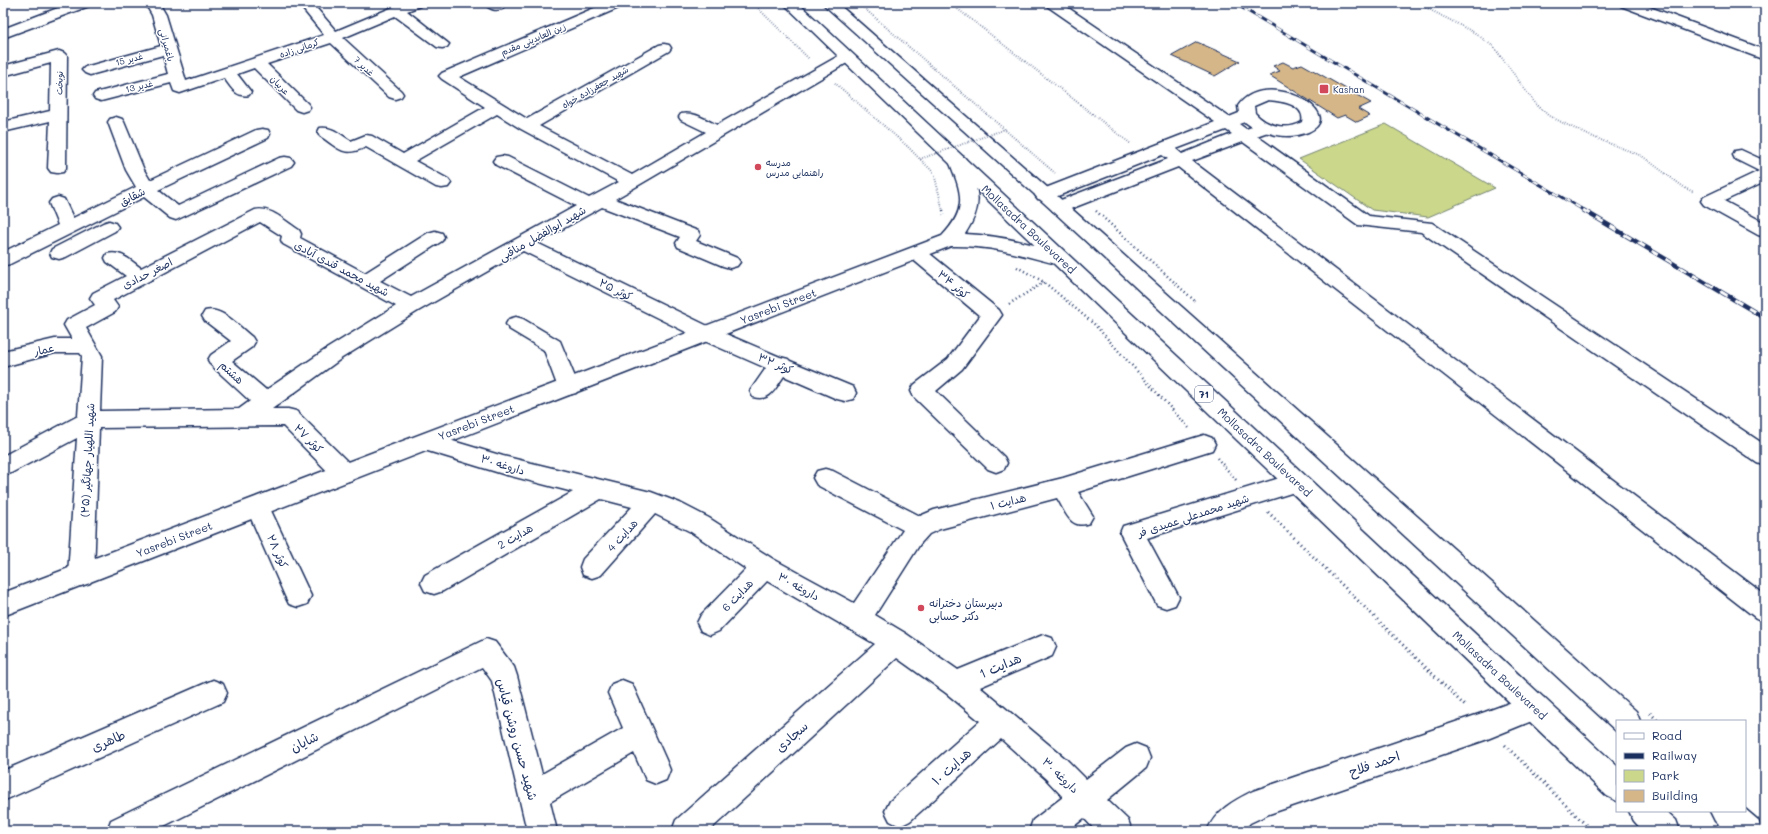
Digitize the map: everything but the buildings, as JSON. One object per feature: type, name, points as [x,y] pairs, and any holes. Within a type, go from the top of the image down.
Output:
[{"type":"main road","points":[[6,29],[84,3]]},
{"type":"main road","name":"باغمیرانی","points":[[152,3],[159,15],[178,83]]},
{"type":"main road","name":"غدیر 7","points":[[305,3],[333,37],[395,94]]},
{"type":"main road","name":"کرمانی زاده","points":[[178,83],[228,72],[257,63],[333,37],[415,3]]},
{"type":"main road","name":"زین العابدینی مقدم","points":[[497,107],[447,76],[618,3]]},
{"type":"main road","name":"Mollasadra Boulevared","points":[[790,3],[1616,785]]},
{"type":"main road","points":[[829,3],[1052,201],[1625,720]]},
{"type":"main road","points":[[1052,3],[1227,123],[1364,221],[1426,227],[1765,457]]},
{"type":"main road","points":[[1626,3],[1765,55]]},
{"type":"main road","points":[[396,11],[442,44]]},
{"type":"main road","name":"شهید جعفرزاده خواه","points":[[527,126],[664,48]]},
{"type":"main road","name":"غدیر 15","points":[[90,70],[168,49]]},
{"type":"main road","name":"نوبخت","points":[[3,71],[59,56],[57,168]]},
{"type":"main road","name":"شهید ابوالفضل مناقبی","points":[[243,418],[348,345],[411,306],[524,244],[847,56]]},
{"type":"main road","name":"عربیان","points":[[257,63],[302,107]]},
{"type":"main road","points":[[228,72],[243,92]]},
{"type":"main road","name":"غدیر 13","points":[[101,96],[127,93],[178,83]]},
{"type":"main road","points":[[1268,95],[1290,98],[1306,107],[1311,118],[1309,123],[1300,129],[1287,131],[1266,127],[1256,123],[1248,115],[1246,105],[1250,100],[1268,95]]},
{"type":"main road","points":[[402,161],[497,107],[527,126],[632,182]]},
{"type":"main road","points":[[3,127],[59,114]]},
{"type":"main road","points":[[1052,201],[1146,155],[1248,115]]},
{"type":"main road","points":[[687,117],[718,132]]},
{"type":"main road","points":[[116,122],[135,170],[146,188],[176,214],[284,162]]},
{"type":"main road","points":[[1052,201],[1180,160],[1266,127]]},
{"type":"main road","points":[[326,132],[350,148],[366,140],[442,183]]},
{"type":"main road","name":"شقایق","points":[[3,260],[146,188],[262,134]]},
{"type":"main road","points":[[1164,148],[1765,610]]},
{"type":"main road","points":[[1740,155],[1765,168]]},
{"type":"main road","points":[[502,161],[595,203],[691,235],[685,242],[730,262]]},
{"type":"main road","points":[[949,240],[962,228],[967,216],[970,200],[968,185],[958,161]]},
{"type":"main road","points":[[1710,201],[1765,175]]},
{"type":"main road","points":[[1710,201],[1765,231]]},
{"type":"main road","points":[[58,203],[68,228]]},
{"type":"main road","name":"اصغر حدادی","points":[[87,346],[74,325],[108,307],[100,298],[261,214]]},
{"type":"main road","name":"شهید محمد قندی آبادی","points":[[261,214],[292,234],[290,240],[411,306]]},
{"type":"main road","points":[[46,239],[63,259],[110,227]]},
{"type":"main road","points":[[366,281],[435,237]]},
{"type":"main road","points":[[949,240],[973,239],[990,241],[1011,245],[1060,259]]},
{"type":"main road","name":"Yasrebi Street","points":[[3,604],[949,240]]},
{"type":"main road","name":"کوثر ۲۵","points":[[524,244],[707,334]]},
{"type":"main road","name":"کوثر ۳۴","points":[[917,253],[992,315]]},
{"type":"main road","points":[[114,258],[140,277]]},
{"type":"main road","points":[[992,315],[955,364],[922,391],[996,463]]},
{"type":"main road","name":"هشتم","points":[[212,316],[245,342],[218,360],[265,402]]},
{"type":"main road","points":[[516,324],[553,346],[568,387]]},
{"type":"main road","name":"کوثر ۳۲","points":[[707,334],[781,364],[845,393]]},
{"type":"main road","name":"عمار","points":[[3,359],[55,346],[87,346]]},
{"type":"main road","name":"شهید اللهیار جهانگیر (۲۵)","points":[[81,574],[90,420],[92,356],[87,346]]},
{"type":"main road","points":[[761,391],[781,364]]},
{"type":"main road","name":"کوثر ۲۷","points":[[90,420],[288,418],[344,473]]},
{"type":"main road","points":[[3,467],[90,420]]},
{"type":"main road","name":"داروغه ۳۰","points":[[426,442],[503,465],[597,490],[618,493],[651,502],[672,510],[700,525],[764,567],[858,619],[896,642],[956,684],[1001,721],[1056,770],[1117,831]]},
{"type":"main road","name":"هدایت ۱","points":[[858,619],[911,537],[920,527],[934,520],[1063,488],[1204,444]]},
{"type":"main road","points":[[825,478],[920,527]]},
{"type":"main road","name":"شهید محمدعلی عمیدی فر","points":[[1166,597],[1132,533],[1296,482]]},
{"type":"main road","points":[[1063,488],[1081,516]]},
{"type":"main road","name":"هدایت 2","points":[[434,583],[597,490]]},
{"type":"main road","name":"هدایت 4","points":[[592,567],[651,502]]},
{"type":"main road","name":"کوثر ۲۸","points":[[258,506],[298,596]]},
{"type":"main road","name":"هدایت 6","points":[[710,623],[764,567]]},
{"type":"main road","name":"سجادی","points":[[687,831],[896,642]]},
{"type":"main road","name":"هدایت 1","points":[[956,684],[1044,647]]},
{"type":"main road","name":"شهید حسن روشن قیاس","points":[[486,651],[504,676],[542,831]]},
{"type":"main road","name":"شایان","points":[[122,831],[486,651]]},
{"type":"main road","name":"طاهری","points":[[3,786],[213,693]]},
{"type":"main road","points":[[622,693],[656,770]]},
{"type":"main road","name":"احمد فلاح","points":[[1222,831],[1240,813],[1263,801],[1485,726],[1534,707]]},
{"type":"main road","name":"هدایت ۱۰","points":[[900,811],[1001,721]]},
{"type":"main road","points":[[533,795],[640,734]]},
{"type":"main road","points":[[1044,831],[1136,758]]},
{"type":"main road","points":[[1645,812],[1665,831]]},
{"type":"main road","points":[[1726,812],[1747,831]]},
{"type":"path","points":[[858,3],[1025,145]]},
{"type":"path","points":[[950,3],[1146,155]]},
{"type":"path","points":[[1417,3],[1475,33],[1494,47],[1522,86],[1549,116],[1588,135],[1642,156],[1685,188],[1710,201]]},
{"type":"path","points":[[920,159],[1006,129]]},
{"type":"path","points":[[907,146],[934,173],[949,240]]},
{"type":"path","points":[[1012,264],[1044,282],[1094,324],[1251,496],[1592,831]]},
{"type":"path","points":[[992,315],[1044,282]]},
{"type":"green space","points":[[1386,124],[1495,188],[1428,217],[1372,210],[1299,159]]},
{"type":"railway","points":[[1234,3],[1585,211]]},
{"type":"railway","points":[[1583,210],[1765,318]]},
{"type":"place","name":"Kashan","points":[[1324,89]]},
{"type":"place","name":"مدرسه راهنمایی مدرس","points":[[758,167]]},
{"type":"place","name":"دبیرستان دخترانه دکتر حسابی","points":[[921,608]]}]
